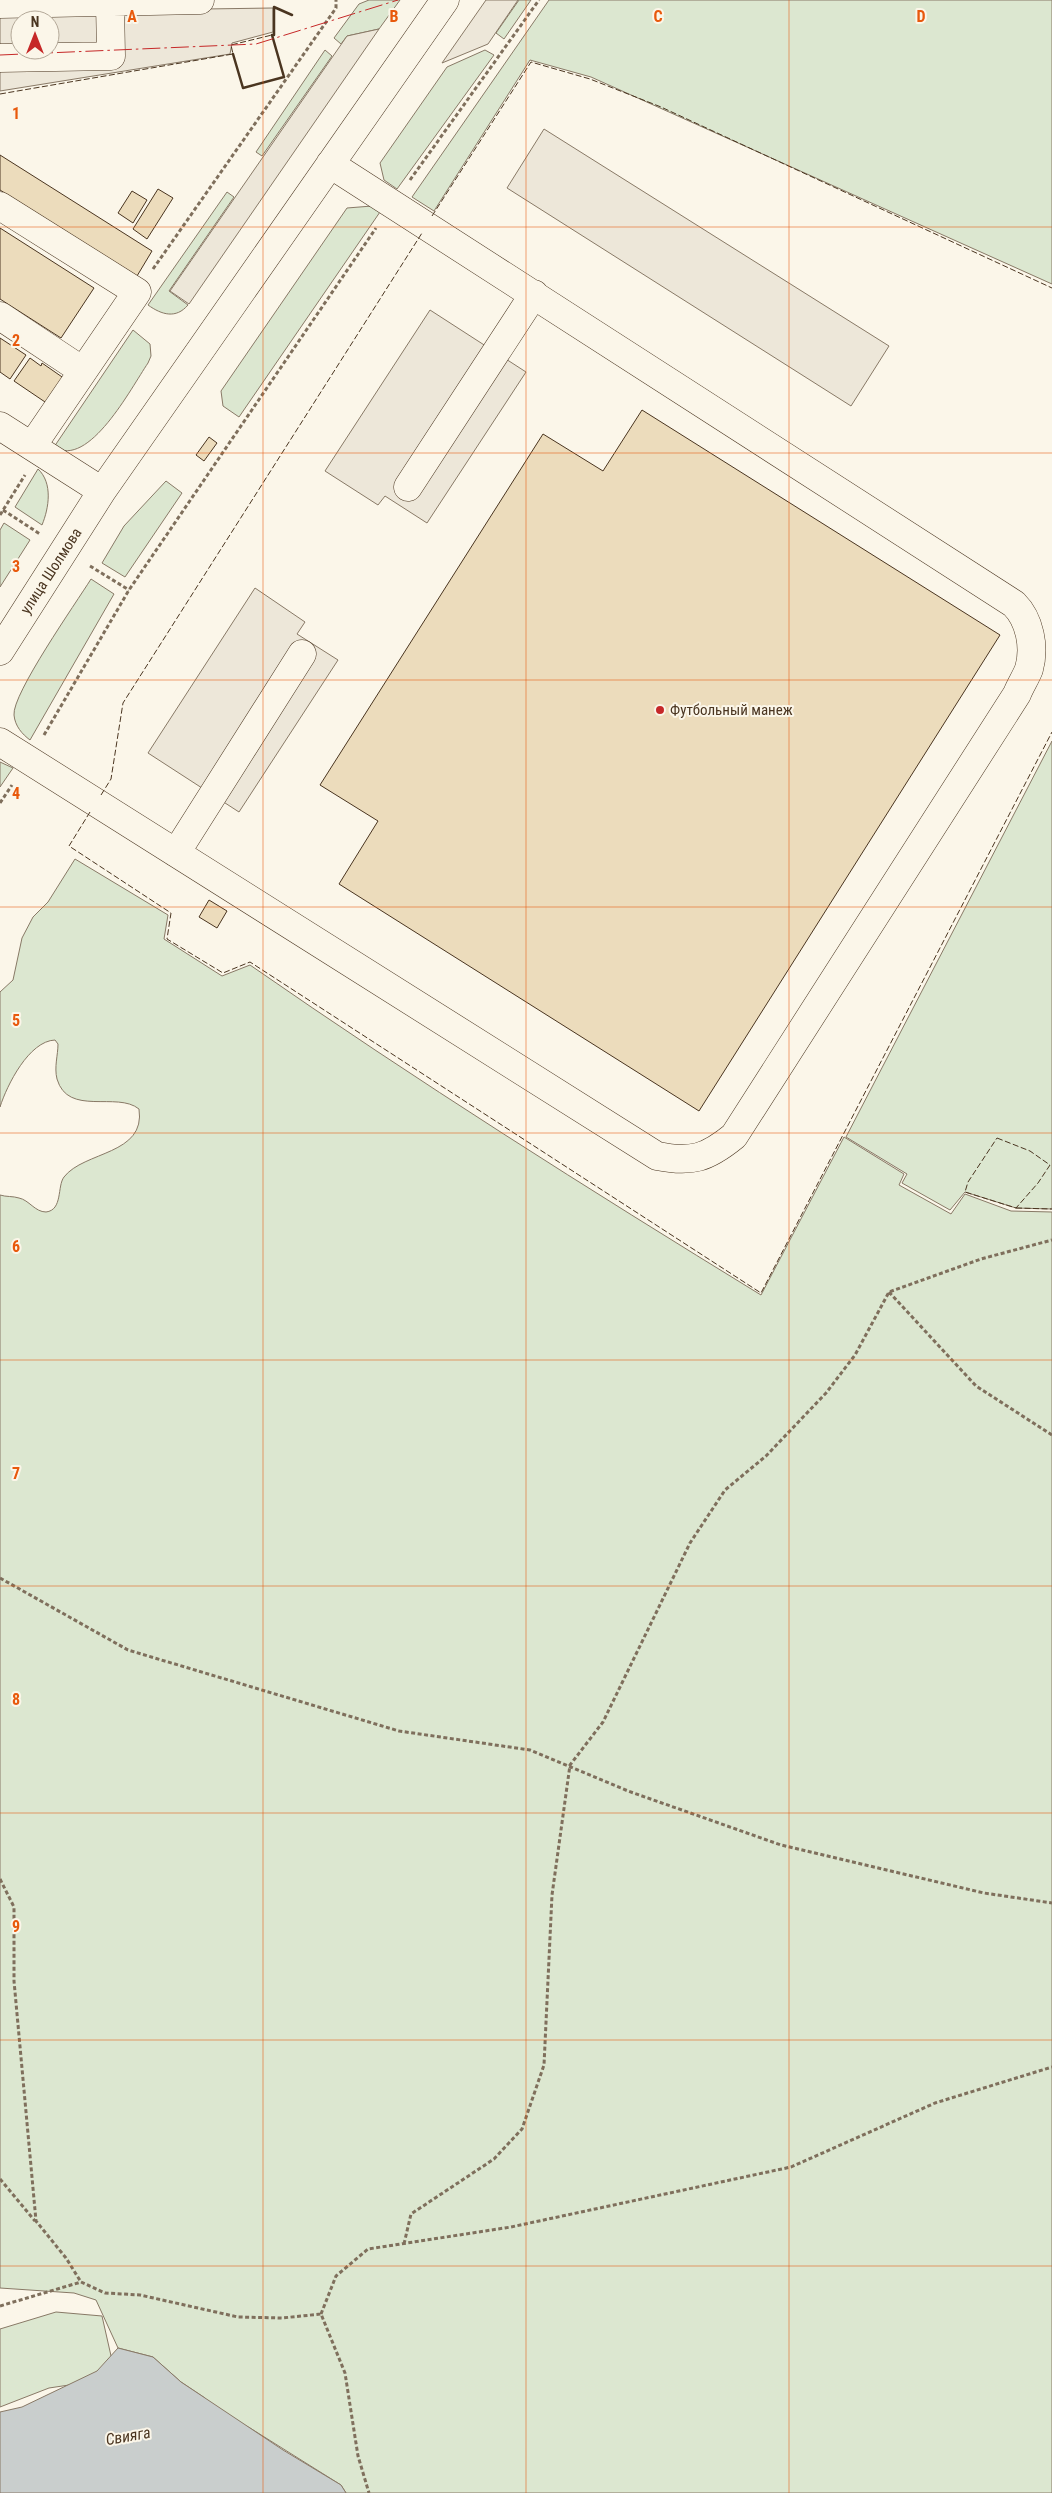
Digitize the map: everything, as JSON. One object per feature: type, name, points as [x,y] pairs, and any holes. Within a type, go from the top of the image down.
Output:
[{"type":"street","points":[[0,4],[200,0]]},
{"type":"street","name":"улица Шолмова","points":[[0,651],[102,491],[445,0]]},
{"type":"street","points":[[0,58],[111,56],[110,2]]},
{"type":"street","points":[[0,742],[657,1156],[676,1160],[701,1158],[718,1150],[734,1136],[1016,694],[1028,669],[1031,646],[1024,613],[1014,604],[330,164]]},
{"type":"street","points":[[0,206],[137,292],[83,370],[36,449]]},
{"type":"street","points":[[408,487],[534,294]]},
{"type":"street","points":[[0,316],[83,370]]},
{"type":"street","points":[[0,426],[102,491]]},
{"type":"street","points":[[176,853],[302,654]]},
{"type":"path","points":[[137,292],[336,8],[336,0]]},
{"type":"path","points":[[0,803],[29,760],[129,590],[393,204],[540,0]]},
{"type":"path","points":[[0,515],[36,449]]},
{"type":"path","points":[[404,2244],[411,2214],[494,2159],[522,2128],[544,2065],[552,1895],[570,1765],[603,1722],[681,1560],[710,1513],[725,1490],[766,1456],[826,1393],[855,1355],[888,1292],[982,1259],[1052,1240]]},
{"type":"path","points":[[888,1292],[976,1386],[1052,1435]]},
{"type":"path","points":[[0,1578],[128,1650],[399,1730],[530,1750],[570,1765],[628,1792],[781,1845],[984,1893],[1052,1902]]},
{"type":"path","points":[[0,1878],[14,1907],[15,1999],[36,2221]]},
{"type":"path","points":[[368,2493],[358,2456],[345,2373],[321,2314],[336,2276],[368,2249],[511,2227],[791,2167],[935,2103],[1052,2067]]},
{"type":"path","points":[[0,2179],[66,2258],[81,2282],[105,2293],[140,2295],[238,2317],[282,2318],[321,2314]]},
{"type":"path","points":[[0,2306],[81,2282]]},
{"type":"green space","points":[[369,0],[400,0],[379,29],[347,36],[341,44],[334,38],[359,4]]},
{"type":"green space","points":[[519,0],[531,0],[504,39],[496,33]]},
{"type":"green space","points":[[549,0],[1052,0],[1052,284],[591,77],[530,60],[434,211],[412,197]]},
{"type":"green space","points":[[325,50],[332,56],[262,156],[256,152]]},
{"type":"green space","points":[[485,50],[494,55],[397,189],[384,180],[380,163],[447,67]]},
{"type":"green space","points":[[227,192],[234,197],[169,291],[188,305],[179,312],[169,314],[158,311],[148,305]]},
{"type":"green space","points":[[372,206],[380,212],[239,417],[223,406],[221,391],[347,208]]},
{"type":"green space","points":[[133,330],[150,344],[151,356],[120,406],[95,437],[81,447],[67,451],[54,447]]},
{"type":"green space","points":[[38,469],[43,475],[48,488],[48,504],[42,525],[15,507]]},
{"type":"green space","points":[[166,481],[182,493],[125,577],[102,563],[124,526]]},
{"type":"green space","points":[[4,523],[30,540],[0,587],[0,530]]},
{"type":"green space","points":[[91,579],[114,594],[30,740],[17,726],[14,715],[16,704],[34,669]]},
{"type":"green space","points":[[1052,741],[1052,1209],[1016,1208],[965,1192],[950,1210],[902,1183],[907,1174],[846,1137]]},
{"type":"green space","points":[[0,762],[13,768],[0,787]]},
{"type":"green space","points":[[75,859],[168,915],[164,939],[222,976],[250,965],[376,1051],[503,1134],[761,1295],[844,1137],[904,1174],[899,1185],[951,1214],[965,1194],[1011,1211],[1052,1212],[1052,2493],[346,2493],[341,2485],[250,2428],[211,2409],[205,2398],[181,2382],[153,2357],[118,2348],[96,2300],[74,2293],[0,2288],[0,1195],[23,1199],[42,1211],[51,1210],[57,1202],[64,1177],[73,1168],[124,1144],[133,1135],[139,1124],[139,1109],[130,1104],[82,1100],[71,1097],[63,1090],[56,1075],[58,1044],[55,1040],[45,1042],[28,1056],[14,1076],[0,1107],[0,992],[13,980],[22,938],[33,917],[48,902]]},
{"type":"green space","points":[[56,2312],[102,2316],[116,2378],[49,2388],[0,2407],[0,2329]]},
{"type":"shaded area","points":[[486,0],[518,0],[488,44],[442,63]]},
{"type":"shaded area","points":[[273,8],[273,32],[232,43],[230,54],[0,91],[0,12],[10,12],[10,60],[60,60],[60,11]]},
{"type":"shaded area","points":[[379,29],[189,304],[170,291],[347,36]]},
{"type":"shaded area","points":[[544,129],[889,346],[851,406],[507,188]]},
{"type":"shaded area","points":[[430,310],[526,372],[427,523],[385,496],[378,505],[325,471]]},
{"type":"shaded area","points":[[255,588],[305,622],[297,634],[338,660],[239,812],[148,753]]},
{"type":"water","name":"Свияга","points":[[118,2348],[153,2357],[181,2382],[283,2450],[341,2485],[346,2493],[0,2493],[0,2412],[22,2407],[97,2371]]},
{"type":"building","points":[[0,155],[152,251],[137,276],[0,190]]},
{"type":"building","points":[[158,189],[173,198],[147,239],[133,229]]},
{"type":"building","points":[[132,191],[147,200],[133,223],[118,213]]},
{"type":"building","points":[[0,228],[94,288],[61,338],[0,299]]},
{"type":"building","points":[[0,338],[26,355],[10,379],[0,372]]},
{"type":"building","points":[[30,358],[41,366],[42,363],[65,379],[48,404],[14,381]]},
{"type":"building","name":"Футбольный манеж","points":[[642,410],[1000,635],[699,1111],[339,884],[378,821],[320,785],[543,434],[603,471]]},
{"type":"building","points":[[209,437],[217,443],[204,461],[196,455]]},
{"type":"building","points":[[209,900],[227,911],[217,928],[199,917]]},
{"type":"fence","points":[[0,94],[233,54],[231,45],[272,35]]},
{"type":"fence","points":[[432,216],[531,62],[590,79],[661,107],[1052,288]]},
{"type":"fence","points":[[101,795],[111,779],[123,703],[422,233]]},
{"type":"fence","points":[[90,812],[69,846],[171,913],[167,939],[223,973],[250,962],[761,1293],[1052,732]]},
{"type":"fence","points":[[997,1138],[1030,1151],[1050,1165],[1038,1183],[1016,1208],[965,1192],[968,1182],[997,1138]]},
{"type":"fence","points":[[1016,1208],[1052,1209]]},
{"type":"wall","points":[[233,54],[243,88],[284,77],[272,35],[274,35],[274,7],[292,15]]},
{"type":"power","points":[[0,55],[256,44],[398,0]]},
{"type":"place","name":"Футбольный манеж","points":[[660,710]]}]
